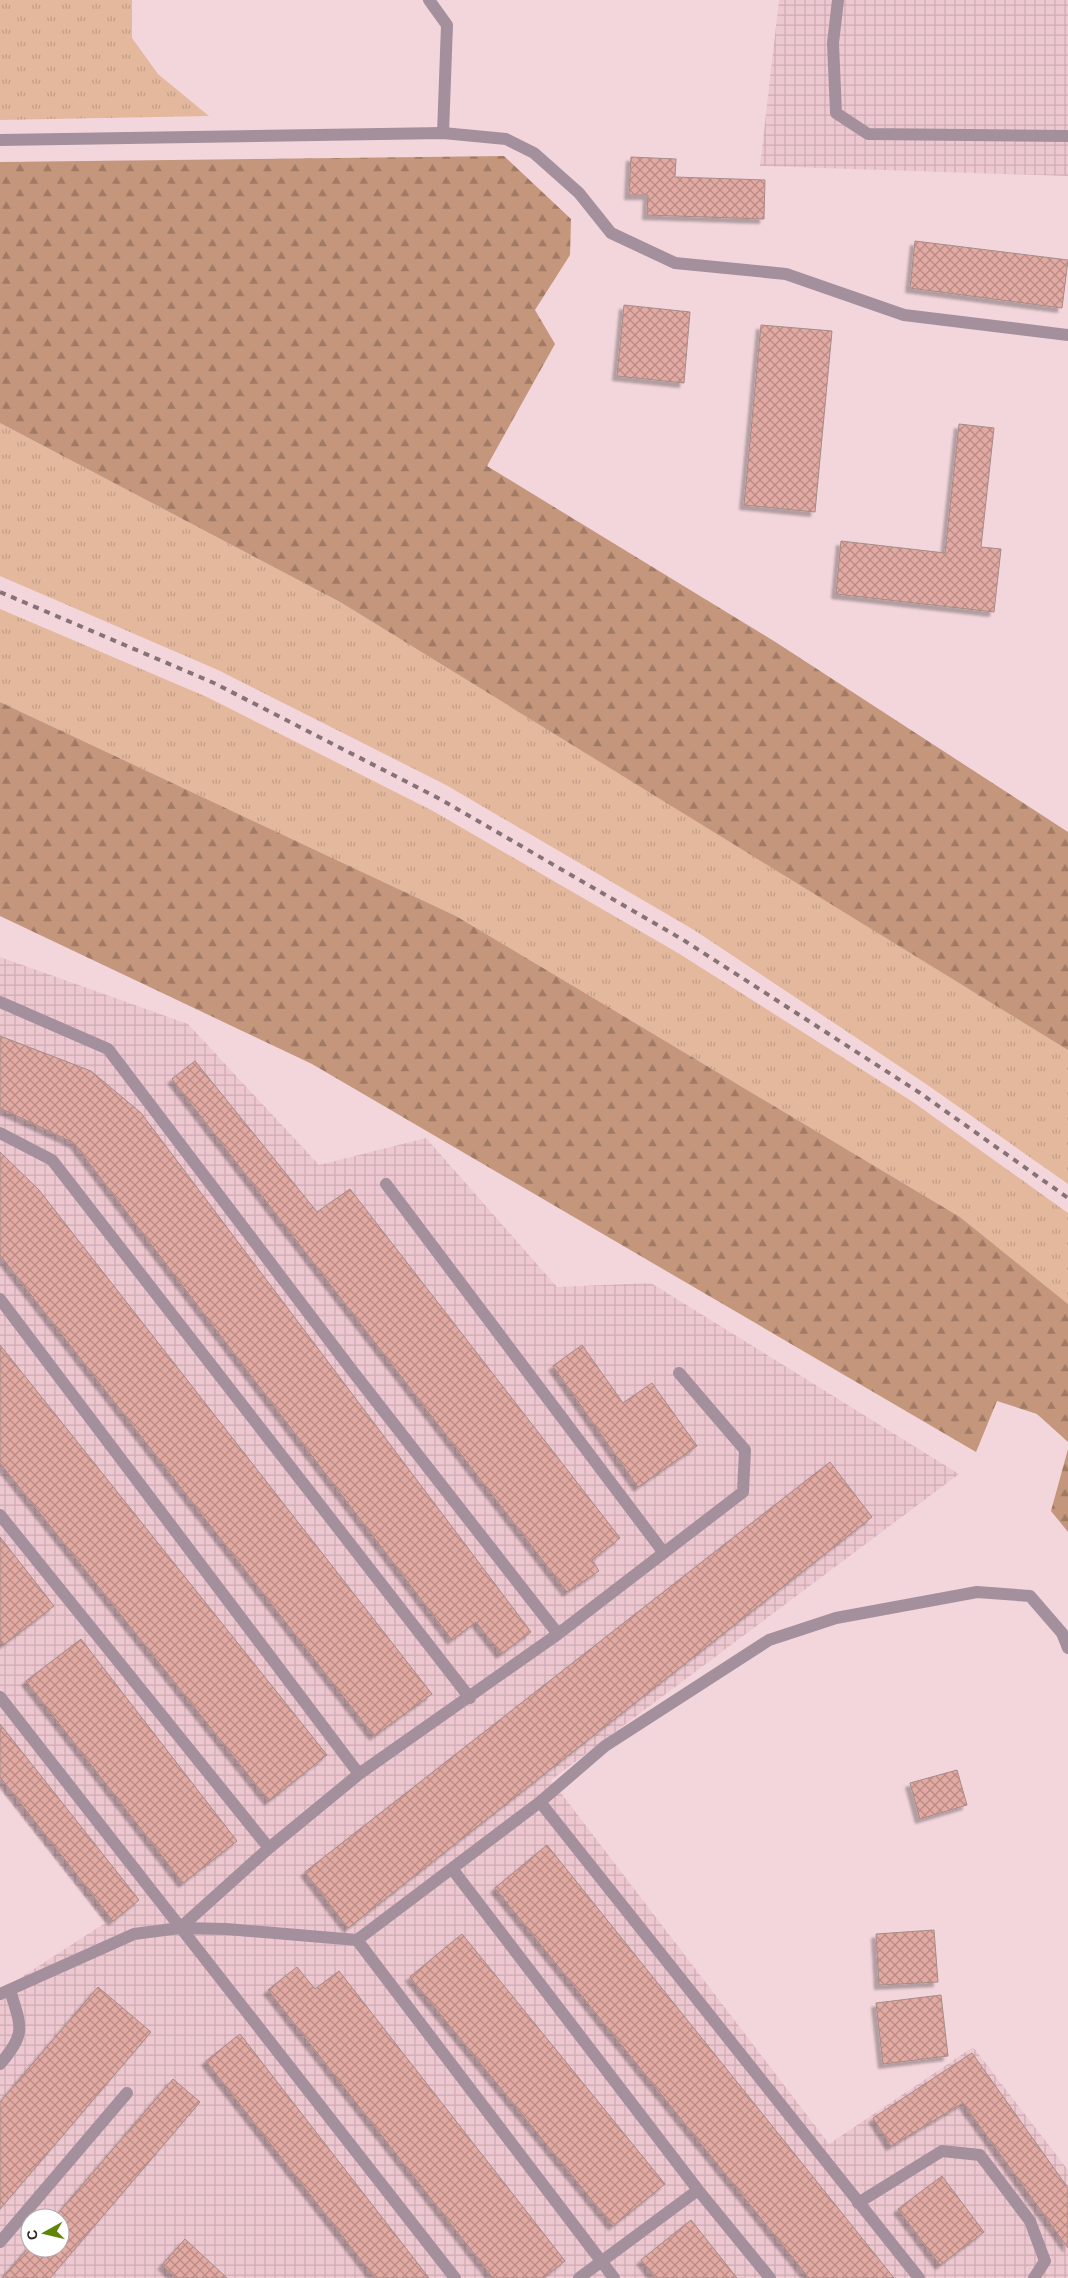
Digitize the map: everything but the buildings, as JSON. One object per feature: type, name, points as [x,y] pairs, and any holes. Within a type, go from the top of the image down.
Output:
[{"type":"street","points":[[429,0],[446,25],[443,133]]},
{"type":"street","points":[[838,0],[833,43],[836,113],[868,134],[1068,136]]},
{"type":"street","points":[[0,140],[443,133],[506,139],[534,153],[579,193],[611,233],[675,263],[786,274],[904,315],[1068,335]]},
{"type":"street","points":[[0,1002],[108,1050],[354,1373],[558,1634]]},
{"type":"street","points":[[0,1133],[52,1160],[470,1698]]},
{"type":"street","points":[[386,1184],[664,1553]]},
{"type":"street","points":[[0,1299],[359,1774]]},
{"type":"street","points":[[180,1928],[269,1848],[359,1774],[470,1698],[558,1634],[743,1492],[745,1450],[679,1373]]},
{"type":"street","points":[[0,1514],[269,1848]]},
{"type":"street","points":[[0,2064],[15,2048],[21,2026],[5,1992],[134,1934],[180,1928],[226,1929],[357,1940],[453,1870],[540,1802],[605,1746],[769,1640],[836,1618],[977,1592],[1030,1596],[1062,1633],[1068,1648]]},
{"type":"street","points":[[0,1697],[455,2278]]},
{"type":"street","points":[[540,1802],[858,2204],[919,2278]]},
{"type":"street","points":[[453,1870],[698,2190],[770,2278]]},
{"type":"street","points":[[357,1940],[614,2278]]},
{"type":"street","points":[[0,2242],[128,2093]]},
{"type":"street","points":[[858,2204],[942,2150],[980,2156],[1030,2221],[1045,2261],[1034,2278]]},
{"type":"street","points":[[579,2278],[698,2190]]},
{"type":"shaded area","points":[[779,0],[1068,0],[1068,176],[760,166]]},
{"type":"shaded area","points":[[0,957],[188,1024],[319,1165],[426,1138],[557,1287],[651,1283],[959,1474],[551,1780],[829,2144],[973,2047],[1068,2170],[1068,2278],[0,2278],[0,1991],[105,1923],[0,1789]]},
{"type":"green space","points":[[0,0],[132,0],[132,38],[158,74],[209,116],[0,120]]},
{"type":"green space","points":[[504,156],[571,219],[570,255],[535,310],[555,344],[487,466],[777,643],[1068,832],[1068,1050],[340,602],[0,423],[0,162]]},
{"type":"green space","points":[[0,423],[340,602],[1061,1045],[1068,1050],[1068,1184],[926,1084],[694,930],[446,785],[218,670],[0,576]]},
{"type":"green space","points":[[0,609],[207,697],[433,811],[678,953],[913,1102],[1068,1213],[1068,1304],[960,1217],[456,916],[0,702]]},
{"type":"green space","points":[[0,702],[456,916],[960,1217],[1068,1304],[1068,1442],[1037,1414],[997,1401],[976,1452],[312,1064],[0,916]]},
{"type":"green space","points":[[1068,1449],[1068,1532],[1051,1511]]},
{"type":"railway","points":[[0,592],[214,683],[440,799],[685,941],[920,1093],[1068,1198]]}]
